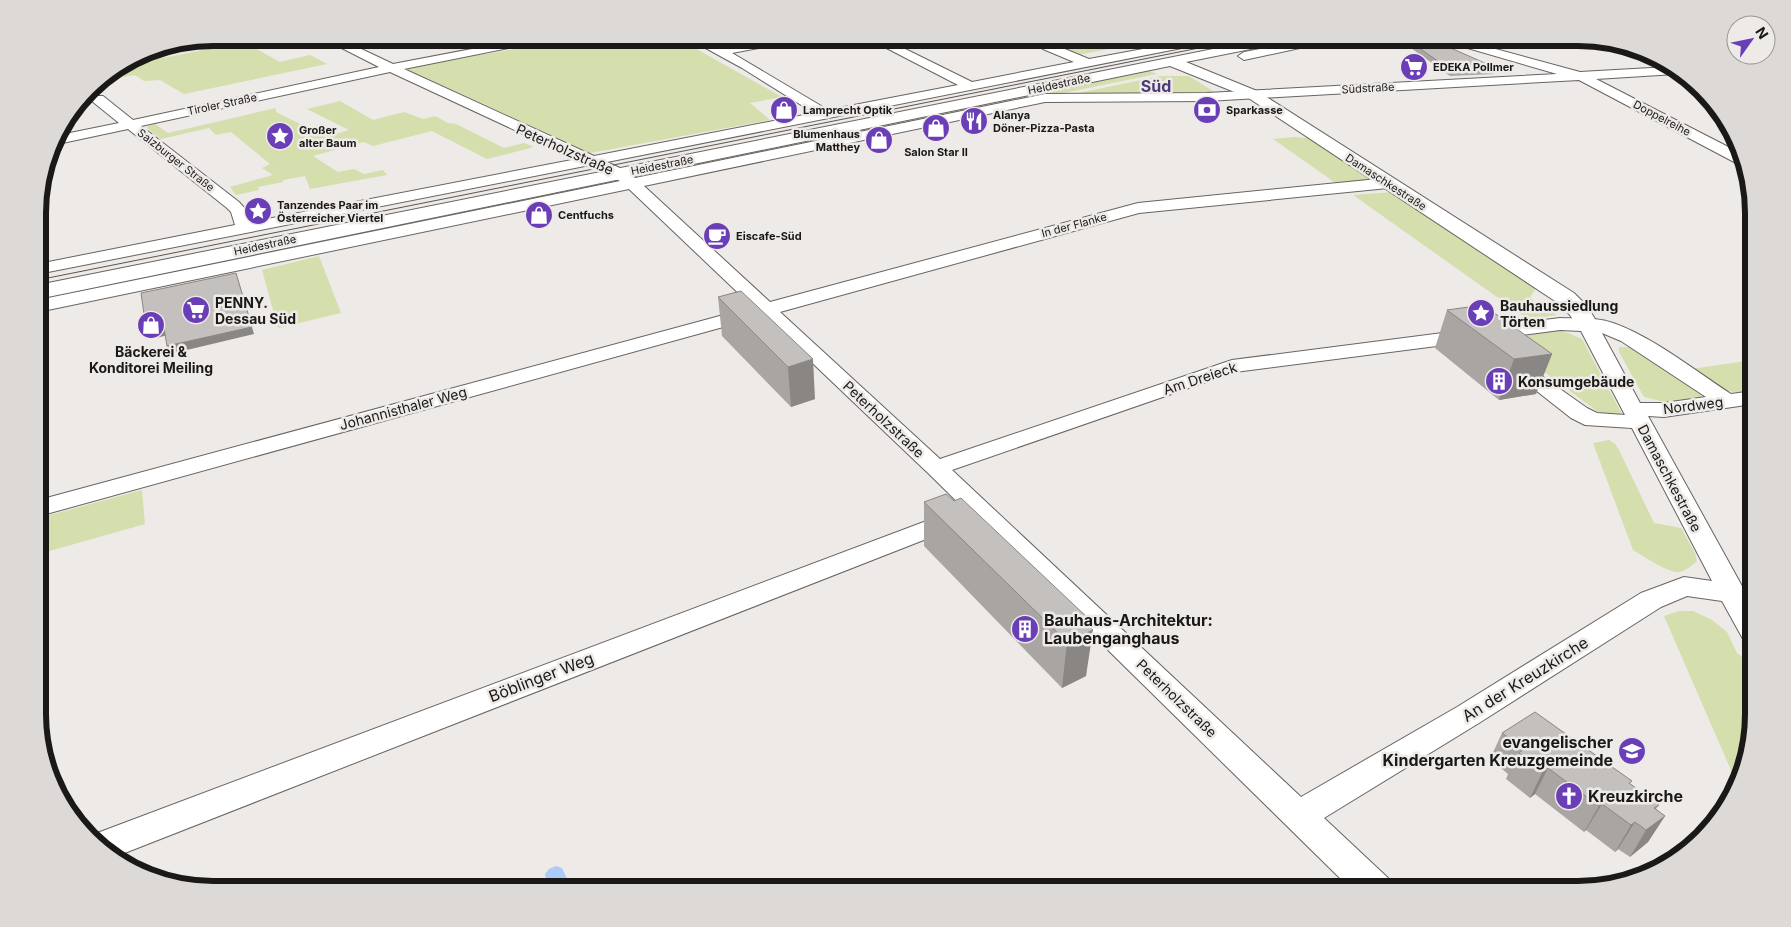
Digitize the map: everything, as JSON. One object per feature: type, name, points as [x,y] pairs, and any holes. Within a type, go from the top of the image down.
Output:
[{"type":"street","points":[[892,46],[970,86]]},
{"type":"street","points":[[1046,46],[1087,63]]},
{"type":"street","name":"Heidestraße","points":[[47,267],[1174,46]]},
{"type":"street","name":"Heidestraße","points":[[47,304],[244,264],[1171,60],[1242,46]]},
{"type":"street","points":[[1244,56],[1292,46]]},
{"type":"street","points":[[1473,46],[1583,77]]},
{"type":"street","name":"Peterholzstraße","points":[[348,47],[626,179],[936,468],[1366,880]]},
{"type":"street","name":"Tiroler Straße","points":[[63,139],[390,68],[499,47]]},
{"type":"street","points":[[712,47],[825,114]]},
{"type":"street","points":[[721,51],[741,47]]},
{"type":"street","name":"Damaschkestraße","points":[[1171,60],[1252,94],[1566,298],[1579,311],[1745,617]]},
{"type":"street","name":"Südstraße","points":[[1063,98],[1190,98],[1667,71]]},
{"type":"street","name":"Doppelreihe","points":[[1583,77],[1735,157]]},
{"type":"street","name":"Heidestraße","points":[[47,290],[1036,100],[1063,98]]},
{"type":"street","name":"Salzburger Straße","points":[[98,99],[233,205],[239,211],[244,228]]},
{"type":"street","name":"In der Flanke","points":[[767,310],[1138,208],[1388,183]]},
{"type":"street","name":"Johannisthaler Weg","points":[[46,506],[767,310]]},
{"type":"street","name":"Am Dreieck","points":[[936,468],[1232,366],[1560,324],[1586,324]]},
{"type":"street","points":[[1586,324],[1605,327],[1628,337],[1727,401]]},
{"type":"street","points":[[1474,335],[1579,413],[1593,420],[1637,416]]},
{"type":"street","name":"Nordweg","points":[[1637,416],[1664,410],[1745,398]]},
{"type":"street","name":"Böblinger Weg","points":[[109,844],[978,509]]},
{"type":"street","name":"An der Kreuzkirche","points":[[1299,815],[1468,715],[1651,600],[1684,586],[1732,593]]},
{"type":"green space","points":[[1057,46],[1123,46],[1078,55]]},
{"type":"green space","points":[[219,47],[253,47],[280,62],[310,55],[327,64],[184,94],[160,80],[144,81],[135,75],[114,79],[141,62]]},
{"type":"green space","points":[[527,47],[692,47],[782,97],[750,103],[770,120],[590,153],[407,69],[454,57],[487,54]]},
{"type":"green space","points":[[1144,69],[1157,74],[645,178],[639,172]]},
{"type":"green space","points":[[1160,76],[1189,76],[1216,93],[1074,94]]},
{"type":"green space","points":[[340,101],[373,120],[404,112],[423,119],[435,116],[448,123],[456,124],[504,148],[524,143],[534,147],[487,159],[432,131],[373,146],[364,142],[313,156],[338,172],[354,169],[364,174],[383,170],[387,175],[310,189],[305,176],[283,180],[283,182],[258,187],[259,190],[236,195],[230,187],[273,175],[262,168],[270,164],[231,132],[216,135],[209,128],[161,139],[148,129],[147,126],[155,124],[168,133],[276,108],[276,112],[326,137],[349,130],[307,109]]},
{"type":"green space","points":[[1309,138],[1368,178],[1363,182],[1337,184],[1273,139]]},
{"type":"green space","points":[[605,181],[611,186],[47,301],[47,292]]},
{"type":"green space","points":[[1392,192],[1537,287],[1530,297],[1534,302],[1557,315],[1528,319],[1353,195]]},
{"type":"green space","points":[[319,256],[341,313],[278,328],[262,270]]},
{"type":"green space","points":[[1548,329],[1568,333],[1582,339],[1622,414],[1605,417],[1496,336]]},
{"type":"green space","points":[[1619,347],[1633,347],[1702,394],[1700,399],[1669,403],[1644,397],[1619,352]]},
{"type":"green space","points":[[1745,361],[1745,393],[1734,392],[1719,387],[1691,369]]},
{"type":"green space","points":[[1609,440],[1619,450],[1654,523],[1681,528],[1695,553],[1697,561],[1687,569],[1680,572],[1670,570],[1633,550],[1593,443]]},
{"type":"green space","points":[[142,490],[145,524],[46,552],[46,516]]},
{"type":"green space","points":[[1679,611],[1693,611],[1712,620],[1727,632],[1737,653],[1745,659],[1743,736],[1733,775],[1664,616]]},
{"type":"water","points":[[556,866],[562,868],[568,881],[546,881],[545,874],[549,869]]},
{"type":"building","points":[[1417,46],[1446,46],[1496,68],[1452,71]]},
{"type":"building","name":"PENNY. Dessau Süd","points":[[236,273],[252,327],[167,346],[164,328],[148,331],[146,328],[141,293]]},
{"type":"building","points":[[741,291],[813,359],[788,367],[718,297]]},
{"type":"building","points":[[1483,305],[1552,354],[1514,359],[1447,310]]},
{"type":"building","points":[[946,494],[954,501],[961,498],[1090,620],[1084,623],[1093,630],[1067,642],[924,502]]},
{"type":"building","points":[[1535,712],[1632,781],[1629,783],[1659,805],[1654,808],[1665,816],[1646,830],[1635,822],[1631,825],[1602,804],[1599,806],[1548,768],[1543,771],[1519,753],[1524,749],[1502,733]]},
{"type":"tram line","points":[[47,278],[1208,46]]},
{"type":"place","name":"EDEKA Pollmer","points":[[1414,67]]},
{"type":"place","name":"Lamprecht Optik","points":[[784,110]]},
{"type":"place","name":"Sparkasse","points":[[1207,110]]},
{"type":"place","name":"Alanya Döner-Pizza-Pasta","points":[[974,121]]},
{"type":"place","name":"Salon Star II","points":[[936,128]]},
{"type":"place","name":"Großer alter Baum","points":[[280,136]]},
{"type":"place","name":"Blumenhaus Matthey","points":[[879,140]]},
{"type":"place","name":"Tanzendes Paar im Österreicher Viertel","points":[[258,211]]},
{"type":"place","name":"Centfuchs","points":[[539,215]]},
{"type":"place","name":"Eiscafe-Süd","points":[[717,236]]},
{"type":"place","name":"PENNY. Dessau Süd","points":[[196,310]]},
{"type":"place","name":"Bauhaussiedlung Törten","points":[[1481,313]]},
{"type":"place","name":"Bäckerei & Konditorei Meiling","points":[[151,325]]},
{"type":"place","name":"Konsumgebäude","points":[[1499,381]]},
{"type":"place","name":"Bauhaus-Architektur: Laubenganghaus","points":[[1025,629]]},
{"type":"place","name":"evangelischer Kindergarten Kreuzgemeinde","points":[[1632,751]]},
{"type":"place","name":"Kreuzkirche","points":[[1569,796]]},
{"type":"district","name":"Süd","points":[[1156,86]]}]
